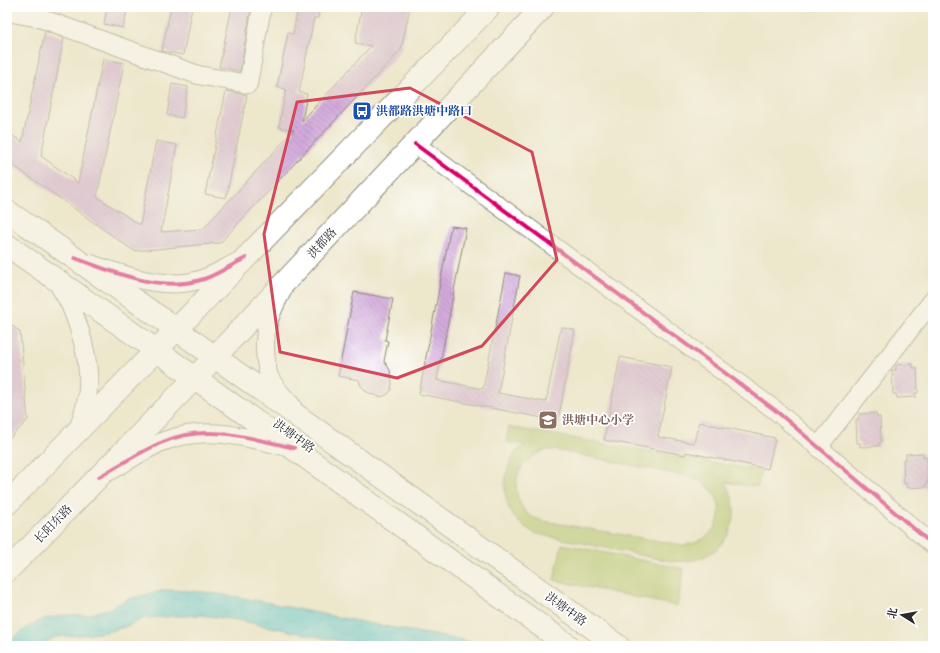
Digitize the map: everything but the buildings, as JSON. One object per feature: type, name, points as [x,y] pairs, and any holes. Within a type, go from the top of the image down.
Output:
[{"type":"main road","points":[[7,504],[489,7]]},
{"type":"main road","name":"洪都路","points":[[99,477],[196,378],[542,7]]},
{"type":"main road","name":"洪塘中路","points":[[7,211],[176,329],[618,646]]},
{"type":"main road","name":"洪塘中路","points":[[7,245],[196,378],[569,646]]},
{"type":"main road","name":"长阳东路","points":[[7,571],[99,477]]},
{"type":"street","points":[[7,12],[40,18],[198,75],[248,84],[262,7]]},
{"type":"street","points":[[415,144],[775,410],[933,545]]},
{"type":"street","points":[[75,258],[132,278],[159,283],[181,283],[204,279],[246,258]]},
{"type":"street","points":[[55,279],[72,309],[83,343],[87,365],[88,390],[83,416],[77,432]]},
{"type":"street","points":[[289,279],[275,304],[268,322],[265,338],[266,355],[269,376],[279,392],[308,424]]},
{"type":"street","points":[[818,447],[933,300]]},
{"type":"street","points":[[99,477],[164,442],[192,434],[220,433],[294,448]]},
{"type":"highlighted area","points":[[410,88],[532,152],[557,260],[482,346],[397,378],[280,352],[264,234],[297,102]]},
{"type":"green space","points":[[509,427],[761,471],[758,487],[725,482],[731,493],[734,504],[734,516],[731,528],[721,545],[711,553],[700,558],[686,561],[672,561],[547,536],[535,533],[524,527],[509,509],[505,486],[506,475],[510,462],[515,454],[525,445],[506,442]],"holes":[[[546,450],[555,450],[686,476],[701,482],[712,491],[718,501],[719,513],[716,524],[709,534],[698,542],[682,545],[543,521],[532,517],[520,504],[516,490],[518,475],[525,463],[532,457]]]},
{"type":"green space","points":[[562,544],[684,569],[677,606],[554,580]]},
{"type":"water","points":[[165,590],[202,592],[239,597],[373,624],[474,642],[484,646],[369,646],[237,620],[201,615],[144,618],[128,626],[111,631],[56,637],[38,646],[7,646],[7,643],[29,626],[45,619],[64,615],[87,615],[111,608],[128,599]]},
{"type":"cycle path","points":[[415,144],[775,410],[933,545]]},
{"type":"cycle path","points":[[75,258],[122,275],[172,284],[188,283],[204,279],[246,258]]},
{"type":"cycle path","points":[[99,477],[139,454],[179,436],[212,433],[228,434],[294,448]]},
{"type":"place","name":"洪都路洪塘中路口","points":[[362,111]]},
{"type":"place","name":"洪塘中心小学","points":[[548,420]]}]
